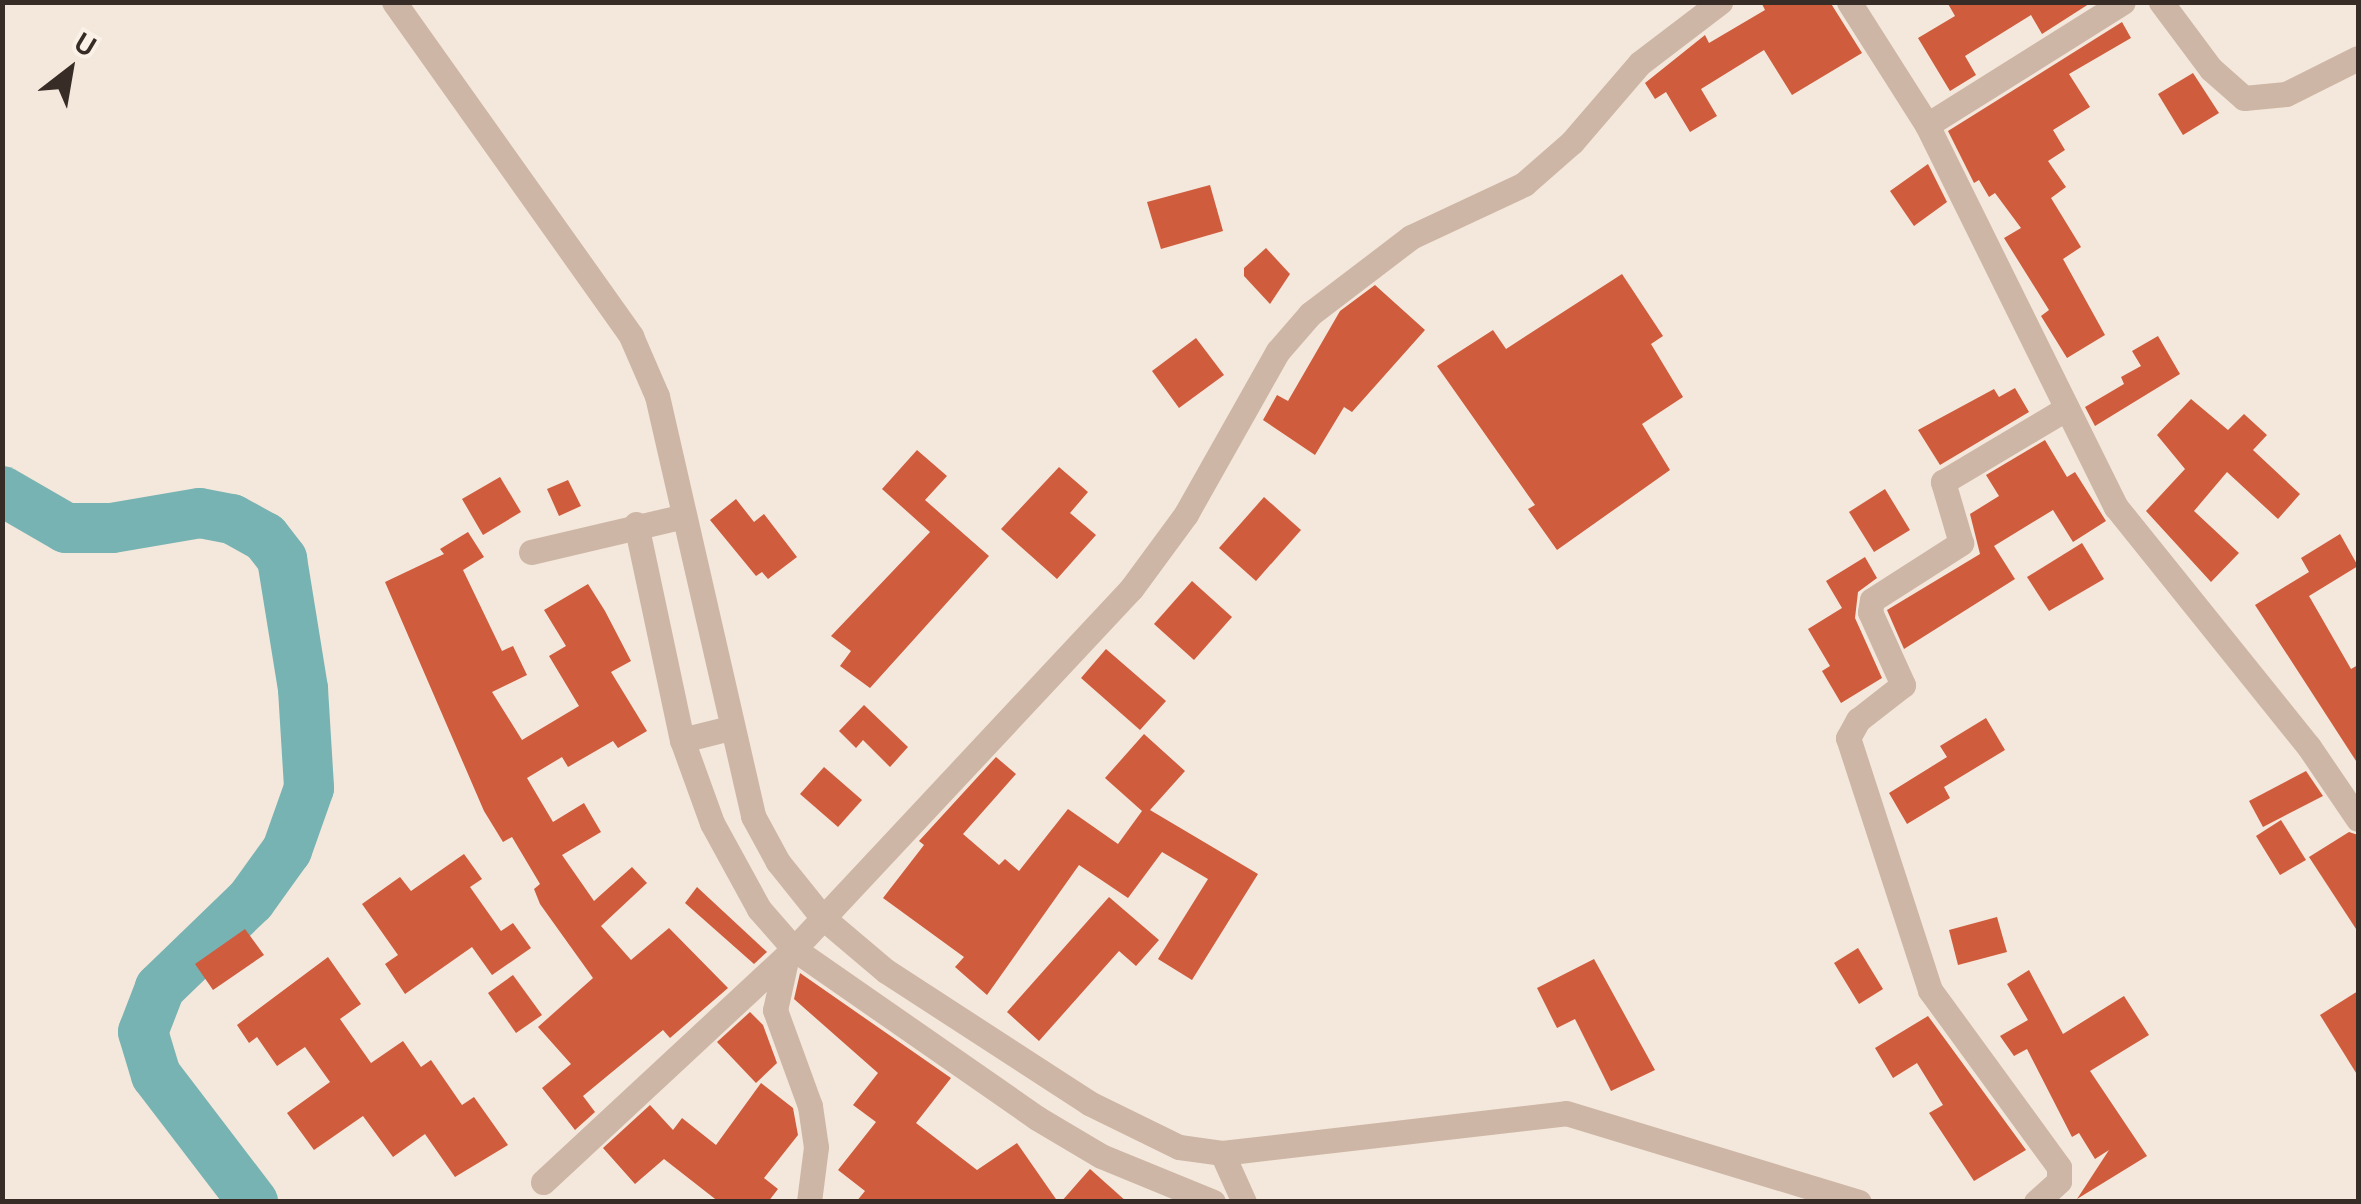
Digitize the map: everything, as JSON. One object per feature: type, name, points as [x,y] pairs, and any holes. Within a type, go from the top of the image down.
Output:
[{"type":"street","points":[[394,2],[632,336],[657,396],[753,816],[778,862],[822,917],[942,1010],[1134,1129],[1178,1147],[1222,1152],[1566,1113],[1859,1202]]},
{"type":"street","points":[[543,1182],[791,952],[1131,589],[1186,514],[1278,351],[1310,314],[1411,238],[1524,184],[1572,142],[1640,63],[1720,2]]},
{"type":"street","points":[[1849,2],[1927,125],[2116,506],[2158,566],[2258,680],[2358,819]]},
{"type":"street","points":[[1927,125],[2123,2]]},
{"type":"street","points":[[2161,2],[2212,70],[2244,98],[2286,94],[2358,58]]},
{"type":"street","points":[[2036,1202],[2059,1180],[2059,1167],[1930,990],[1850,760],[1848,738],[1858,720],[1903,685],[1870,612],[1872,600],[1961,543],[1943,482],[2067,408]]},
{"type":"street","points":[[530,552],[636,524],[684,516]]},
{"type":"street","points":[[636,524],[682,740],[738,876],[791,952],[1101,1156],[1213,1202]]},
{"type":"street","points":[[682,740],[730,728]]},
{"type":"street","points":[[791,952],[776,1010],[810,1106],[816,1148],[809,1202]]},
{"type":"street","points":[[917,1034],[942,1010]]},
{"type":"street","points":[[1222,1152],[1244,1202]]},
{"type":"building","points":[[1761,2],[1830,2],[1862,53],[1792,95],[1764,50],[1701,89],[1717,116],[1690,132],[1666,92],[1655,99],[1645,83],[1705,35],[1709,43],[1765,10]]},
{"type":"building","points":[[1947,2],[2092,2],[2042,34],[2031,15],[1965,56],[1976,75],[1950,91],[1918,38],[1955,16]]},
{"type":"building","points":[[2122,22],[2131,38],[2069,74],[2090,107],[2053,130],[2065,150],[2048,161],[2066,187],[2051,198],[2081,247],[2063,259],[2105,335],[2067,358],[2041,316],[2049,310],[2004,238],[2021,228],[1995,193],[1989,197],[1979,180],[1974,183],[1948,131]]},
{"type":"building","points":[[2193,73],[2219,113],[2183,135],[2158,94]]},
{"type":"building","points":[[1928,164],[1947,202],[1914,226],[1890,191]]},
{"type":"building","points":[[1210,185],[1223,231],[1161,249],[1147,202]]},
{"type":"building","points":[[1266,248],[1290,274],[1270,304],[1244,276],[1244,268]]},
{"type":"building","points":[[1622,274],[1663,336],[1651,344],[1683,397],[1642,424],[1670,470],[1557,550],[1528,509],[1535,505],[1437,366],[1493,330],[1506,349]]},
{"type":"building","points":[[1375,285],[1425,330],[1352,412],[1344,407],[1315,455],[1263,420],[1277,395],[1288,401],[1340,311]]},
{"type":"building","points":[[2158,336],[2180,374],[2095,426],[2085,407],[2124,384],[2121,377],[2141,366],[2132,351]]},
{"type":"building","points":[[1196,338],[1224,375],[1179,408],[1152,371]]},
{"type":"building","points":[[2015,388],[2029,412],[1940,465],[1918,430],[1994,389],[1999,397]]},
{"type":"building","points":[[2191,399],[2228,430],[2244,414],[2267,435],[2253,450],[2300,494],[2278,519],[2227,472],[2194,511],[2239,553],[2211,582],[2146,511],[2185,469],[2157,435]]},
{"type":"building","points":[[2045,440],[2067,477],[2075,472],[2106,521],[2073,542],[2053,510],[1994,546],[2015,579],[1904,649],[1887,610],[1980,554],[1970,514],[1999,496],[1986,475]]},
{"type":"building","points":[[917,450],[947,476],[925,500],[989,556],[870,688],[840,666],[851,651],[831,636],[930,532],[882,489]]},
{"type":"building","points":[[1059,467],[1088,492],[1070,513],[1096,535],[1057,579],[1001,529]]},
{"type":"building","points":[[500,477],[521,512],[483,535],[462,499]]},
{"type":"building","points":[[568,480],[581,506],[559,516],[547,489]]},
{"type":"building","points":[[1885,489],[1910,530],[1874,552],[1849,512]]},
{"type":"building","points":[[1264,497],[1301,530],[1256,581],[1219,548]]},
{"type":"building","points":[[736,499],[754,522],[764,514],[797,557],[768,579],[762,572],[756,576],[710,520]]},
{"type":"building","points":[[468,532],[484,557],[463,570],[502,651],[513,646],[527,675],[492,692],[522,740],[579,706],[549,656],[566,646],[544,610],[588,584],[605,611],[631,661],[611,672],[647,731],[618,748],[613,741],[568,767],[562,757],[527,778],[553,822],[584,803],[601,832],[562,855],[594,901],[632,867],[647,883],[601,926],[631,960],[669,928],[728,988],[670,1038],[663,1030],[583,1096],[595,1112],[575,1130],[542,1088],[571,1064],[538,1027],[593,978],[540,904],[534,889],[540,884],[512,837],[503,842],[484,811],[385,582],[444,554],[440,549]]},
{"type":"building","points":[[2340,534],[2358,566],[2309,596],[2351,669],[2358,665],[2358,764],[2255,605],[2309,572],[2301,558]]},
{"type":"building","points":[[2082,543],[2104,579],[2049,611],[2027,577]]},
{"type":"building","points":[[1865,557],[1877,578],[1858,592],[1855,618],[1882,678],[1841,703],[1822,671],[1830,666],[1808,629],[1842,608],[1826,581]]},
{"type":"building","points":[[1192,581],[1232,617],[1194,660],[1154,624]]},
{"type":"building","points":[[1106,649],[1166,701],[1140,730],[1081,678]]},
{"type":"building","points":[[864,705],[908,747],[890,767],[863,740],[856,748],[839,731]]},
{"type":"building","points":[[1986,718],[2005,750],[1944,787],[1950,798],[1907,824],[1889,793],[1947,757],[1940,746]]},
{"type":"building","points":[[1144,734],[1185,771],[1150,810],[1258,874],[1192,980],[1158,959],[1208,879],[1162,852],[1128,898],[1079,865],[987,995],[955,967],[964,957],[883,898],[924,845],[919,841],[996,757],[1016,774],[963,834],[999,865],[1005,859],[1019,871],[1068,809],[1118,844],[1142,811],[1105,778]]},
{"type":"building","points":[[824,767],[862,800],[838,827],[800,794]]},
{"type":"building","points":[[2306,771],[2323,796],[2263,827],[2249,801]]},
{"type":"building","points":[[2281,820],[2306,860],[2280,875],[2256,836]]},
{"type":"building","points":[[2349,832],[2358,835],[2358,932],[2309,857]]},
{"type":"building","points":[[464,854],[482,879],[470,887],[501,931],[513,923],[531,948],[492,975],[472,947],[405,994],[385,964],[398,955],[362,904],[400,877],[411,891]]},
{"type":"building","points":[[697,887],[767,952],[754,964],[685,903]]},
{"type":"building","points":[[1109,897],[1159,940],[1136,966],[1119,951],[1039,1041],[1007,1012]]},
{"type":"building","points":[[1997,917],[2007,952],[1958,965],[1949,930]]},
{"type":"building","points":[[245,929],[264,955],[213,990],[195,964]]},
{"type":"building","points":[[1858,948],[1883,989],[1859,1004],[1834,963]]},
{"type":"building","points":[[328,957],[361,1004],[340,1019],[371,1063],[403,1041],[421,1067],[431,1060],[462,1105],[474,1097],[508,1145],[455,1177],[425,1134],[393,1157],[363,1116],[314,1150],[287,1113],[330,1082],[305,1047],[277,1066],[257,1037],[249,1043],[237,1025]]},
{"type":"building","points":[[1594,959],[1655,1070],[1611,1091],[1575,1019],[1557,1028],[1537,988]]},
{"type":"building","points":[[2029,970],[2063,1034],[2124,996],[2149,1035],[2090,1071],[2147,1156],[2077,1199],[2109,1150],[2095,1159],[2079,1133],[2072,1137],[2027,1049],[2014,1056],[2000,1036],[2028,1020],[2007,984]]},
{"type":"building","points":[[800,973],[951,1078],[916,1123],[977,1170],[1017,1143],[1058,1202],[856,1202],[865,1191],[838,1170],[876,1122],[853,1105],[878,1073],[794,999]]},
{"type":"building","points":[[513,975],[542,1015],[516,1033],[488,993]]},
{"type":"building","points":[[2358,991],[2358,1076],[2320,1015]]},
{"type":"building","points":[[750,1012],[763,1025],[777,1063],[756,1083],[717,1042]]},
{"type":"building","points":[[1928,1016],[2026,1150],[1974,1181],[1929,1113],[1943,1105],[1917,1063],[1893,1078],[1875,1048]]},
{"type":"building","points":[[761,1083],[793,1108],[798,1135],[764,1178],[778,1189],[768,1202],[719,1202],[664,1159],[635,1184],[603,1148],[650,1105],[673,1130],[682,1118],[716,1145]]},
{"type":"building","points":[[1090,1169],[1127,1202],[1061,1202]]},
{"type":"waterway","points":[[2,491],[66,528],[112,528],[200,513],[232,519],[265,537],[282,559],[303,689],[309,788],[287,850],[251,900],[160,988],[143,1032],[156,1075],[253,1202]]}]
